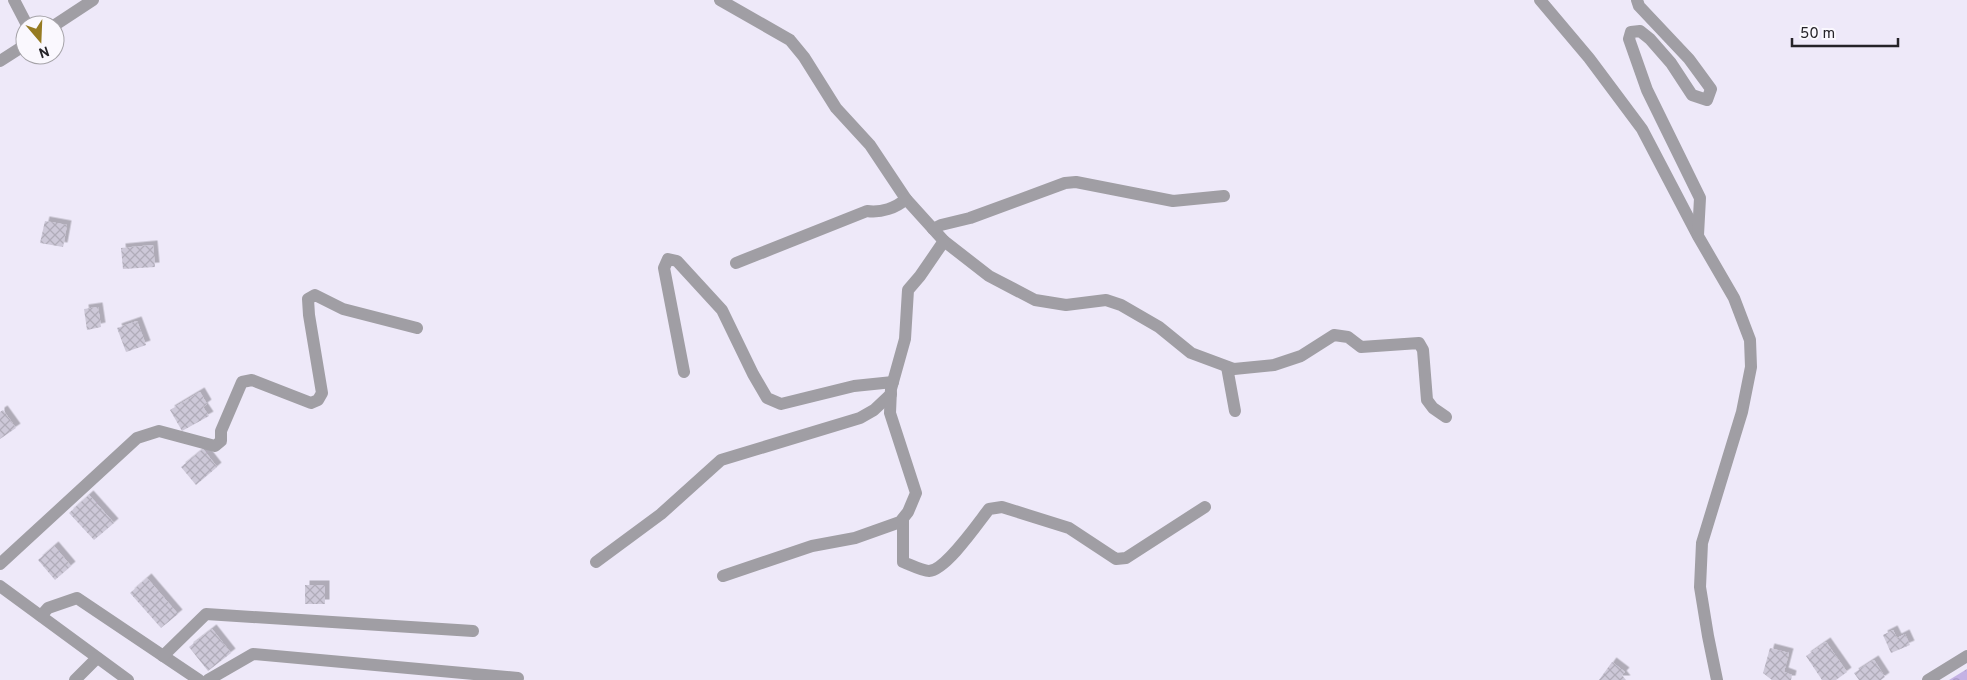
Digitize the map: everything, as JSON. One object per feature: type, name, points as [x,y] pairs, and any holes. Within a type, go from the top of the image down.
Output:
[{"type":"street","points":[[14,0],[22,15]]},
{"type":"street","points":[[65,18],[93,0]]},
{"type":"street","points":[[720,0],[790,40],[804,57],[836,108],[870,146],[906,199],[944,241],[989,276],[1035,300],[1066,305],[1106,300],[1121,305],[1159,327],[1191,353],[1234,369],[1274,365],[1301,356],[1334,335],[1348,337],[1361,347],[1419,343],[1423,350],[1427,400],[1433,408],[1446,417]]},
{"type":"street","points":[[1540,0],[1589,58],[1642,129],[1698,236],[1734,298],[1750,340],[1751,367],[1742,412],[1702,542],[1700,587],[1717,680]]},
{"type":"street","points":[[1637,0],[1639,6],[1689,59],[1711,89],[1707,100],[1692,95],[1671,63],[1650,39],[1640,31],[1631,32],[1629,39],[1647,90],[1700,198],[1698,236]]},
{"type":"street","points":[[0,61],[15,51]]},
{"type":"street","points":[[933,229],[941,225],[970,218],[1065,182],[1076,182],[1173,201],[1224,196]]},
{"type":"street","points":[[736,263],[867,211],[876,212],[900,205],[906,199]]},
{"type":"street","points":[[723,576],[812,546],[855,538],[900,522],[908,512],[916,493],[890,413],[892,388],[905,339],[908,290],[944,241]]},
{"type":"street","points":[[684,372],[664,268],[668,258],[677,261],[722,310],[766,398],[781,404],[854,386],[892,388]]},
{"type":"street","points":[[0,564],[137,438],[159,431],[215,446],[221,441],[220,430],[242,382],[252,380],[311,403],[318,400],[322,393],[308,299],[315,295],[343,309],[417,328]]},
{"type":"street","points":[[1227,367],[1235,412]]},
{"type":"street","points":[[596,562],[661,514],[721,460],[860,418],[874,410],[892,388]]},
{"type":"street","points":[[903,519],[904,562],[929,571],[938,568],[947,560],[989,509],[1002,507],[1069,528],[1116,559],[1126,558],[1205,506]]},
{"type":"street","points":[[0,586],[128,680]]},
{"type":"street","points":[[41,616],[48,608],[77,598],[198,680]]},
{"type":"street","points":[[163,656],[206,614],[473,631]]},
{"type":"street","points":[[208,680],[253,654],[518,678]]},
{"type":"street","points":[[1928,680],[1967,656]]},
{"type":"street","points":[[75,680],[97,658]]},
{"type":"green space","points":[[1967,669],[1967,680],[1949,680]]},
{"type":"building","points":[[45,221],[67,225],[63,247],[40,243]]},
{"type":"building","points":[[153,245],[155,267],[123,269],[121,248]]},
{"type":"building","points":[[98,307],[101,327],[87,330],[84,309]]},
{"type":"building","points":[[137,321],[146,345],[126,352],[117,328]]},
{"type":"building","points":[[200,392],[207,404],[203,407],[209,416],[182,431],[170,410]]},
{"type":"building","points":[[3,410],[16,428],[0,439],[0,412]]},
{"type":"building","points":[[203,449],[217,467],[196,485],[181,467]]},
{"type":"building","points":[[89,495],[114,523],[94,540],[69,513]]},
{"type":"building","points":[[54,546],[71,566],[55,580],[38,560]]},
{"type":"building","points":[[147,578],[178,614],[161,628],[130,593]]},
{"type":"building","points":[[305,585],[325,585],[325,604],[305,604]]},
{"type":"building","points":[[212,629],[231,653],[208,671],[189,647]]},
{"type":"building","points":[[1893,630],[1897,638],[1905,634],[1910,645],[1891,653],[1883,635]]},
{"type":"building","points":[[1826,642],[1847,672],[1836,680],[1822,680],[1806,656]]},
{"type":"building","points":[[1770,648],[1789,653],[1784,672],[1792,675],[1791,680],[1772,680],[1763,673]]},
{"type":"building","points":[[1874,660],[1885,677],[1881,680],[1859,680],[1854,673]]},
{"type":"building","points":[[1612,662],[1625,672],[1622,675],[1626,680],[1599,680]]}]
